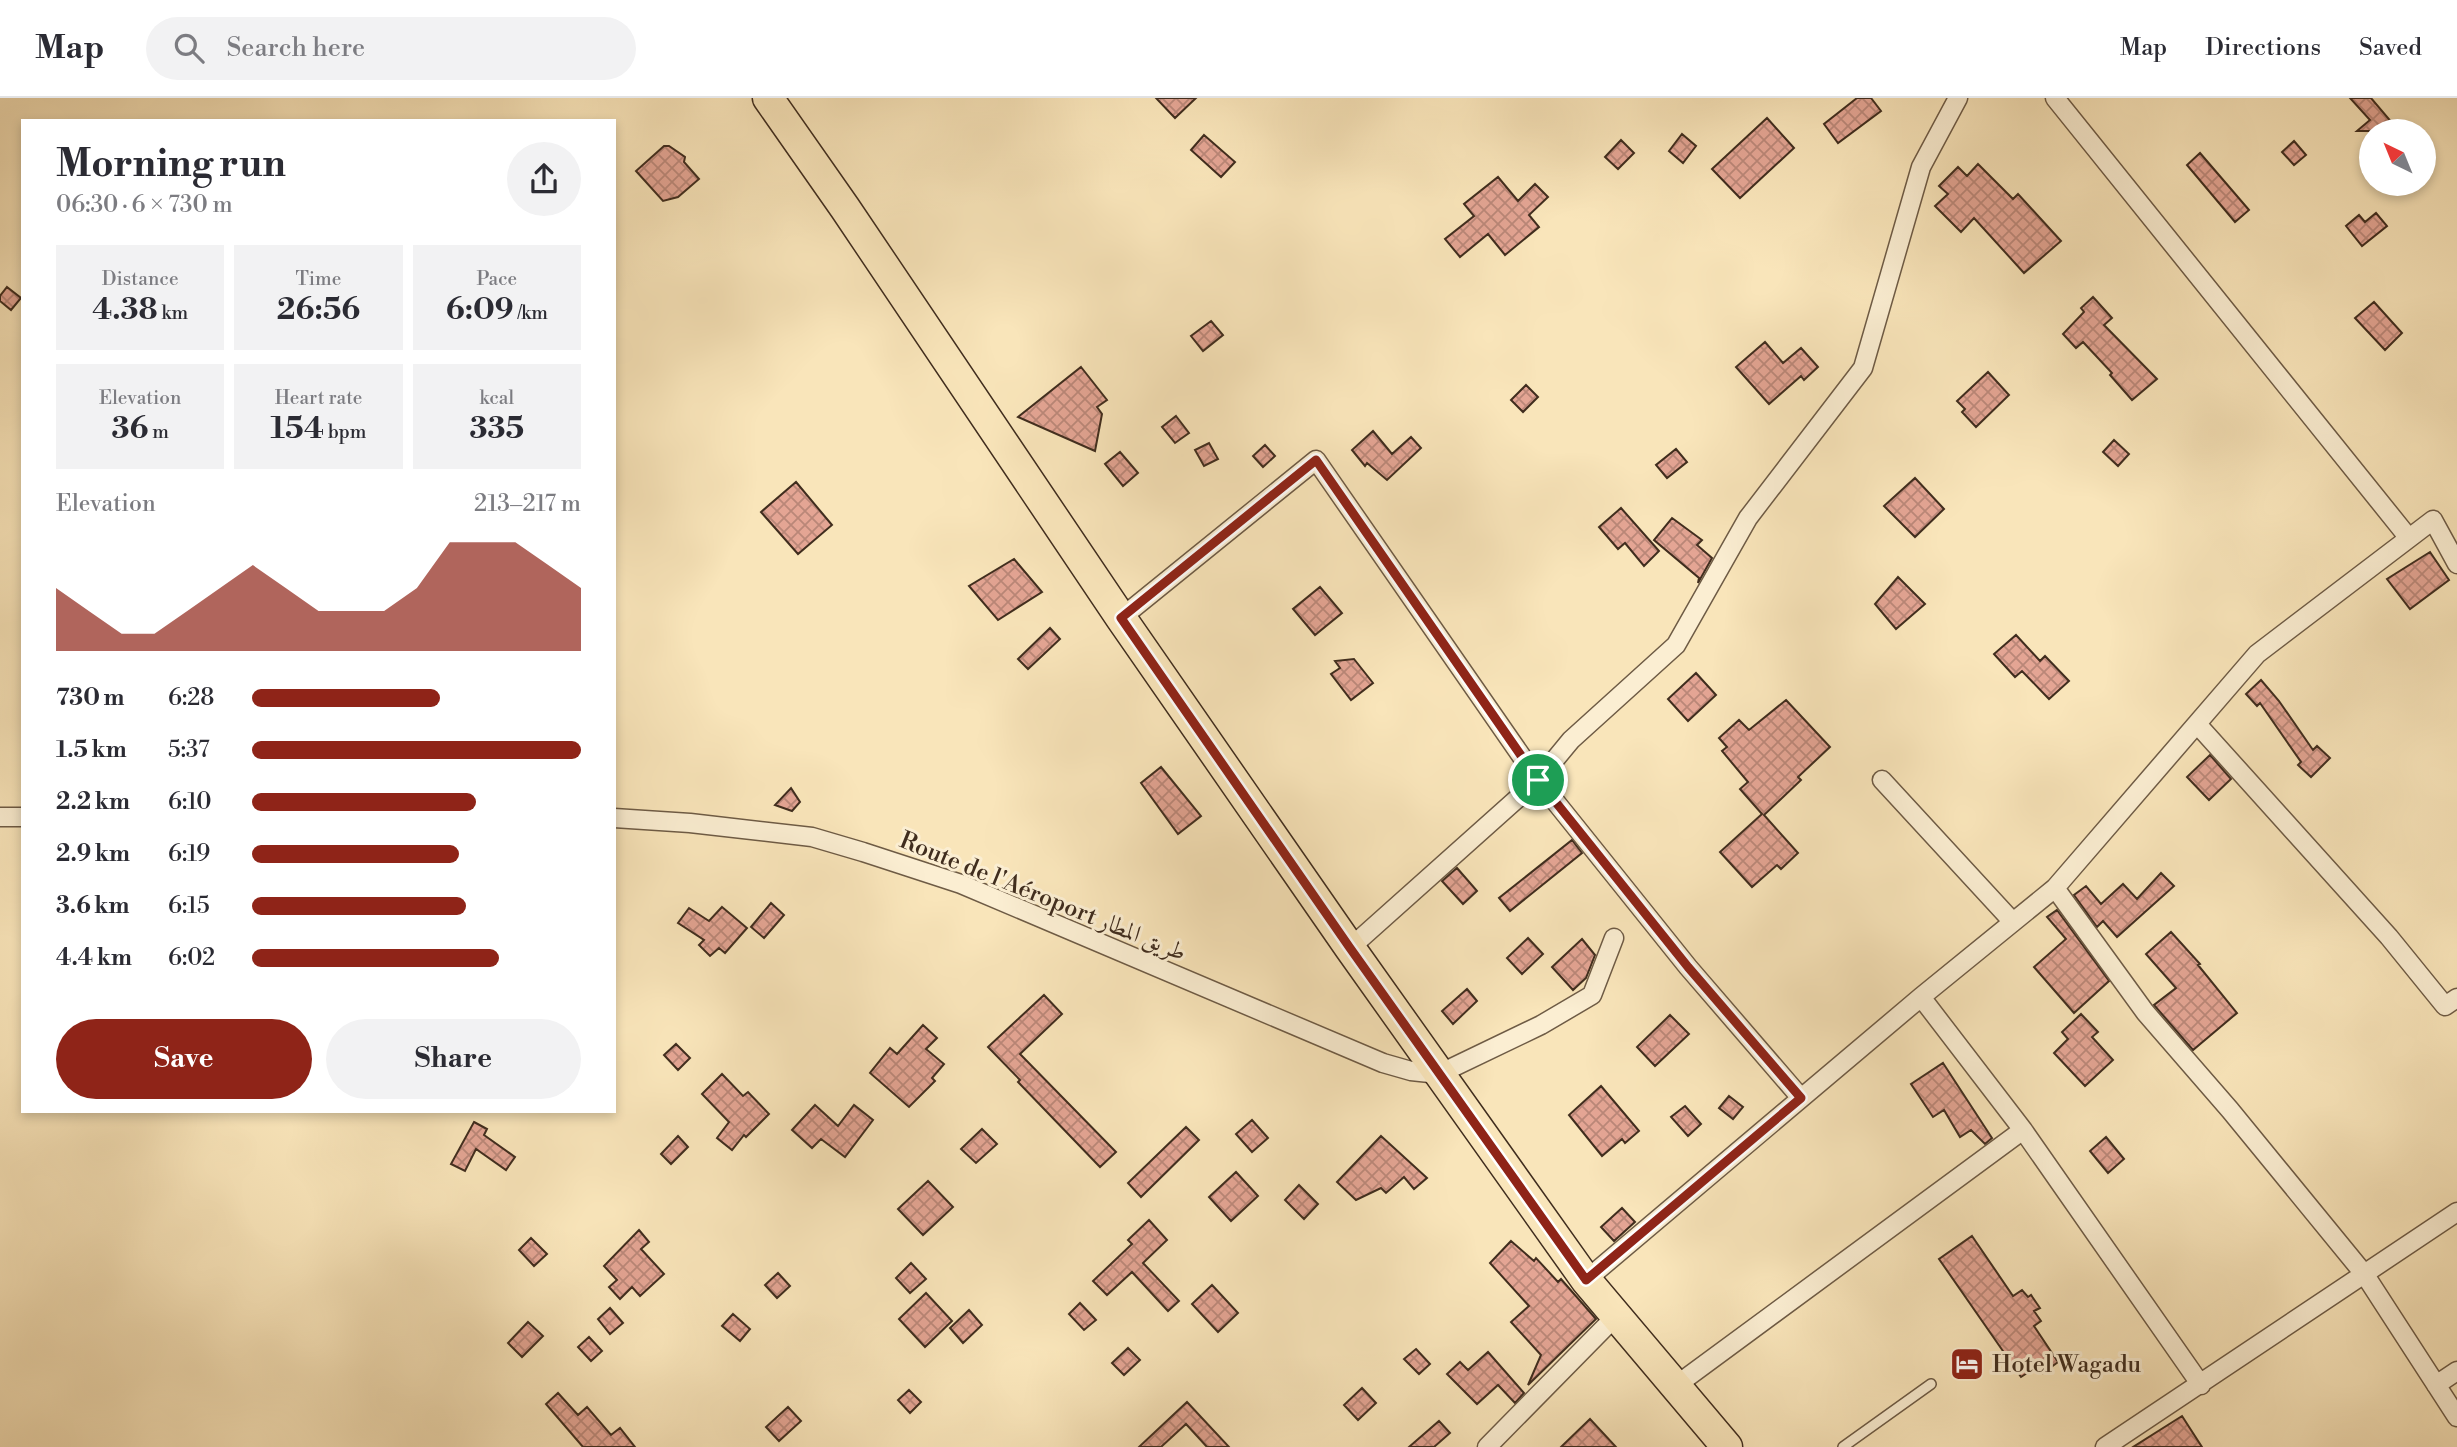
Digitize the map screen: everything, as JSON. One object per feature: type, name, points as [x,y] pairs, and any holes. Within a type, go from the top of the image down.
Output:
[{"type":"main road","points":[[768,98],[1121,618],[1439,1074],[1586,1280],[1727,1447]]},
{"type":"street","points":[[1350,948],[1538,780],[1571,740],[1676,645],[1748,518],[1863,368],[1921,167],[1958,98]]},
{"type":"street","points":[[2055,98],[2408,537]]},
{"type":"street","points":[[1121,618],[1316,460],[1538,780],[1688,967],[1801,1098]]},
{"type":"street","points":[[1586,1280],[2012,921],[2056,888],[2257,654],[2433,520],[2457,564]]},
{"type":"street","points":[[2197,724],[2389,937],[2445,1006],[2457,998]]},
{"type":"street","points":[[1882,780],[2012,921]]},
{"type":"street","points":[[0,817],[21,817]]},
{"type":"street","name":"Route de l'Aéroport طريق المطار","points":[[616,818],[703,824],[812,837],[863,852],[961,884],[1383,1063],[1411,1071],[1439,1074]]},
{"type":"street","points":[[2056,888],[2145,1012],[2230,1110],[2365,1275],[2457,1417]]},
{"type":"street","points":[[1439,1074],[1541,1025],[1592,995],[1614,938]]},
{"type":"street","points":[[1921,997],[2023,1130],[2201,1385]]},
{"type":"street","points":[[1674,1387],[2023,1130]]},
{"type":"street","points":[[2105,1447],[2457,1212]]},
{"type":"street","points":[[1486,1447],[1616,1316]]},
{"type":"street","points":[[2437,1385],[2457,1371]]},
{"type":"lane","points":[[1843,1447],[1931,1384]]},
{"type":"building","points":[[1156,98],[1196,98],[1175,118]]},
{"type":"building","points":[[1857,98],[1871,98],[1881,111],[1838,143],[1824,124]]},
{"type":"building","points":[[2350,98],[2371,98],[2389,119],[2369,119]]},
{"type":"building","points":[[1767,118],[1794,148],[1740,198],[1712,169]]},
{"type":"building","points":[[1682,134],[1696,146],[1683,163],[1669,151]]},
{"type":"building","points":[[1204,135],[1235,162],[1221,177],[1191,150]]},
{"type":"building","points":[[1621,140],[1634,153],[1618,169],[1605,157]]},
{"type":"building","points":[[2294,141],[2306,155],[2294,165],[2282,152]]},
{"type":"building","points":[[664,146],[669,146],[685,157],[684,162],[699,179],[678,197],[663,201],[636,171]]},
{"type":"building","points":[[2200,153],[2249,210],[2235,222],[2187,165]]},
{"type":"building","points":[[1978,164],[2013,199],[2018,194],[2061,241],[2024,273],[1974,218],[1961,232],[1935,206],[1948,194],[1939,186],[1958,167],[1967,176]]},
{"type":"building","points":[[1498,177],[1518,201],[1535,184],[1548,197],[1529,215],[1539,227],[1505,255],[1488,234],[1460,257],[1445,239],[1474,216],[1464,204]]},
{"type":"building","points":[[2376,213],[2387,226],[2362,246],[2346,226],[2359,215],[2365,222]]},
{"type":"building","points":[[7,287],[21,298],[11,310],[0,301],[0,296]]},
{"type":"building","points":[[2093,297],[2112,318],[2104,325],[2157,379],[2132,400],[2110,375],[2112,373],[2083,342],[2076,348],[2063,334],[2084,312],[2081,308]]},
{"type":"building","points":[[2374,302],[2402,333],[2385,350],[2355,318]]},
{"type":"building","points":[[1211,321],[1223,335],[1203,351],[1191,336]]},
{"type":"building","points":[[1765,342],[1783,363],[1801,348],[1818,367],[1804,380],[1801,376],[1769,404],[1736,367]]},
{"type":"building","points":[[1081,367],[1107,400],[1097,407],[1102,414],[1095,451],[1018,417]]},
{"type":"building","points":[[1988,372],[2009,395],[1976,427],[1962,412],[1965,409],[1957,401]]},
{"type":"building","points":[[1526,385],[1538,397],[1523,412],[1511,400]]},
{"type":"building","points":[[1176,416],[1189,433],[1175,443],[1162,427]]},
{"type":"building","points":[[1373,431],[1392,454],[1411,437],[1421,448],[1387,480],[1367,463],[1365,466],[1352,450]]},
{"type":"building","points":[[2114,440],[2129,454],[2118,466],[2103,452]]},
{"type":"building","points":[[1209,443],[1218,459],[1204,466],[1195,450]]},
{"type":"building","points":[[1265,445],[1275,456],[1263,467],[1253,456]]},
{"type":"building","points":[[1676,449],[1687,462],[1667,478],[1656,465]]},
{"type":"building","points":[[1120,452],[1138,473],[1123,486],[1105,464]]},
{"type":"building","points":[[1915,478],[1944,509],[1915,537],[1884,506]]},
{"type":"building","points":[[796,482],[832,525],[798,554],[761,512]]},
{"type":"building","points":[[1621,508],[1659,551],[1644,566],[1625,543],[1618,549],[1599,527]]},
{"type":"building","points":[[1672,518],[1702,540],[1697,545],[1712,558],[1698,583],[1699,578],[1654,540]]},
{"type":"building","points":[[2430,552],[2449,580],[2410,609],[2387,579]]},
{"type":"building","points":[[1014,559],[1042,592],[998,620],[969,586]]},
{"type":"building","points":[[1898,577],[1925,604],[1896,629],[1875,604]]},
{"type":"building","points":[[1320,587],[1342,613],[1315,635],[1293,609]]},
{"type":"building","points":[[1050,628],[1060,639],[1028,669],[1018,659]]},
{"type":"building","points":[[2016,635],[2040,661],[2045,656],[2069,681],[2049,699],[2022,671],[2015,677],[1994,654]]},
{"type":"building","points":[[1354,659],[1373,683],[1351,700],[1331,674],[1340,668],[1335,661]]},
{"type":"building","points":[[1696,673],[1716,695],[1688,721],[1668,699]]},
{"type":"building","points":[[2261,680],[2313,750],[2317,746],[2330,758],[2311,777],[2298,765],[2301,762],[2260,703],[2257,706],[2246,694]]},
{"type":"building","points":[[1786,700],[1830,747],[1798,777],[1801,780],[1764,815],[1798,853],[1781,869],[1777,865],[1752,887],[1720,852],[1762,814],[1740,789],[1748,782],[1722,751],[1727,747],[1719,738],[1739,720],[1749,730]]},
{"type":"building","points":[[2210,755],[2231,779],[2209,800],[2187,777]]},
{"type":"building","points":[[1161,767],[1201,816],[1178,834],[1141,783]]},
{"type":"building","points":[[791,788],[800,802],[792,811],[775,805]]},
{"type":"building","points":[[1572,840],[1582,853],[1510,911],[1499,898]]},
{"type":"building","points":[[1457,868],[1477,891],[1463,904],[1442,881]]},
{"type":"building","points":[[2161,873],[2174,886],[2117,937],[2103,921],[2097,927],[2074,895],[2086,886],[2101,904],[2123,884],[2137,899]]},
{"type":"building","points":[[771,903],[784,915],[764,938],[751,927]]},
{"type":"building","points":[[722,907],[747,928],[725,953],[719,948],[710,956],[699,945],[704,940],[678,923],[689,908],[709,921]]},
{"type":"building","points":[[2057,910],[2109,981],[2074,1013],[2034,967],[2066,939],[2047,917]]},
{"type":"building","points":[[2171,932],[2200,964],[2198,965],[2237,1013],[2193,1050],[2154,1005],[2176,988],[2146,954]]},
{"type":"building","points":[[1528,938],[1543,954],[1522,974],[1507,958]]},
{"type":"building","points":[[1582,939],[1595,955],[1586,978],[1573,990],[1552,967]]},
{"type":"building","points":[[1467,989],[1477,1001],[1453,1024],[1442,1011]]},
{"type":"building","points":[[1044,995],[1062,1014],[1020,1054],[1116,1152],[1100,1167],[988,1047]]},
{"type":"building","points":[[2081,1014],[2098,1032],[2092,1037],[2113,1060],[2085,1086],[2054,1053],[2068,1039],[2062,1032]]},
{"type":"building","points":[[1670,1015],[1689,1034],[1655,1066],[1637,1047]]},
{"type":"building","points":[[923,1025],[937,1038],[926,1049],[944,1064],[932,1078],[935,1081],[909,1107],[870,1073],[890,1048],[897,1054]]},
{"type":"building","points":[[676,1044],[690,1058],[678,1070],[664,1055]]},
{"type":"building","points":[[1943,1063],[1992,1138],[1985,1144],[1971,1130],[1960,1137],[1944,1110],[1933,1117],[1911,1084]]},
{"type":"building","points":[[722,1074],[743,1096],[748,1092],[769,1114],[746,1137],[744,1135],[732,1150],[717,1138],[729,1122],[702,1094]]},
{"type":"building","points":[[1601,1086],[1639,1131],[1625,1143],[1622,1139],[1602,1156],[1569,1115]]},
{"type":"building","points":[[1729,1096],[1743,1107],[1733,1119],[1719,1108]]},
{"type":"building","points":[[815,1105],[838,1126],[854,1105],[873,1120],[845,1157],[821,1139],[812,1148],[792,1130]]},
{"type":"building","points":[[1685,1106],[1701,1124],[1688,1136],[1671,1117]]},
{"type":"building","points":[[1252,1120],[1268,1138],[1252,1152],[1236,1134]]},
{"type":"building","points":[[474,1122],[487,1129],[484,1135],[515,1157],[506,1170],[476,1149],[465,1171],[451,1164]]},
{"type":"building","points":[[1186,1127],[1199,1140],[1141,1197],[1128,1183]]},
{"type":"building","points":[[982,1129],[997,1144],[976,1163],[961,1149]]},
{"type":"building","points":[[678,1136],[688,1147],[671,1164],[661,1154]]},
{"type":"building","points":[[1381,1136],[1427,1178],[1414,1189],[1404,1177],[1386,1193],[1381,1188],[1356,1200],[1337,1182]]},
{"type":"building","points":[[2106,1137],[2124,1159],[2108,1173],[2090,1151]]},
{"type":"building","points":[[1236,1172],[1258,1196],[1231,1221],[1209,1197]]},
{"type":"building","points":[[928,1181],[953,1207],[923,1235],[898,1209]]},
{"type":"building","points":[[1299,1185],[1318,1204],[1304,1219],[1285,1200]]},
{"type":"building","points":[[1622,1208],[1635,1222],[1614,1241],[1601,1227]]},
{"type":"building","points":[[1149,1220],[1167,1240],[1143,1263],[1179,1301],[1168,1311],[1132,1272],[1107,1295],[1093,1281],[1132,1244],[1128,1240]]},
{"type":"building","points":[[639,1230],[649,1242],[641,1249],[664,1274],[640,1296],[632,1287],[620,1299],[609,1287],[617,1280],[604,1266]]},
{"type":"building","points":[[1972,1236],[2013,1296],[2022,1290],[2028,1297],[2031,1295],[2040,1308],[2034,1311],[2041,1321],[2034,1326],[2058,1362],[2043,1373],[2038,1366],[2021,1377],[1939,1259]]},
{"type":"building","points":[[531,1238],[547,1254],[534,1266],[519,1250]]},
{"type":"building","points":[[1511,1241],[1534,1261],[1536,1258],[1558,1282],[1561,1279],[1596,1319],[1528,1385],[1541,1355],[1511,1322],[1529,1306],[1490,1263]]},
{"type":"building","points":[[911,1263],[926,1279],[910,1293],[896,1278]]},
{"type":"building","points":[[778,1273],[790,1286],[777,1298],[765,1285]]},
{"type":"building","points":[[1212,1285],[1238,1313],[1218,1332],[1192,1304]]},
{"type":"building","points":[[926,1293],[952,1321],[925,1347],[899,1319]]},
{"type":"building","points":[[1080,1303],[1096,1320],[1084,1330],[1069,1314]]},
{"type":"building","points":[[610,1308],[623,1323],[610,1334],[598,1319]]},
{"type":"building","points":[[969,1310],[982,1325],[963,1343],[950,1328]]},
{"type":"building","points":[[733,1314],[750,1329],[740,1341],[722,1326]]},
{"type":"building","points":[[528,1322],[543,1336],[522,1357],[508,1343]]},
{"type":"building","points":[[589,1337],[602,1351],[591,1361],[578,1347]]},
{"type":"building","points":[[1128,1348],[1140,1360],[1124,1375],[1112,1363]]},
{"type":"building","points":[[1416,1349],[1430,1364],[1419,1374],[1404,1359]]},
{"type":"building","points":[[1488,1352],[1524,1393],[1515,1403],[1498,1385],[1477,1404],[1447,1374],[1460,1362],[1468,1370]]},
{"type":"building","points":[[1362,1388],[1376,1403],[1358,1420],[1344,1405]]},
{"type":"building","points":[[909,1390],[921,1402],[910,1413],[898,1400]]},
{"type":"building","points":[[558,1393],[578,1415],[587,1407],[611,1435],[620,1428],[635,1447],[583,1447],[546,1404]]},
{"type":"building","points":[[1187,1402],[1229,1447],[1207,1447],[1186,1424],[1161,1447],[1139,1447]]},
{"type":"building","points":[[788,1407],[801,1421],[779,1441],[766,1427]]},
{"type":"building","points":[[2182,1416],[2202,1447],[2133,1447]]},
{"type":"building","points":[[1590,1419],[1616,1447],[1561,1447]]},
{"type":"building","points":[[1439,1421],[1450,1433],[1434,1447],[1409,1447]]},
{"type":"place","name":"Hotel Wagadu","points":[[1967,1364]]},
{"type":"route","points":[[1316,460],[1538,780],[1688,967],[1801,1098],[1586,1280],[1350,948],[1121,618],[1316,460]]}]
